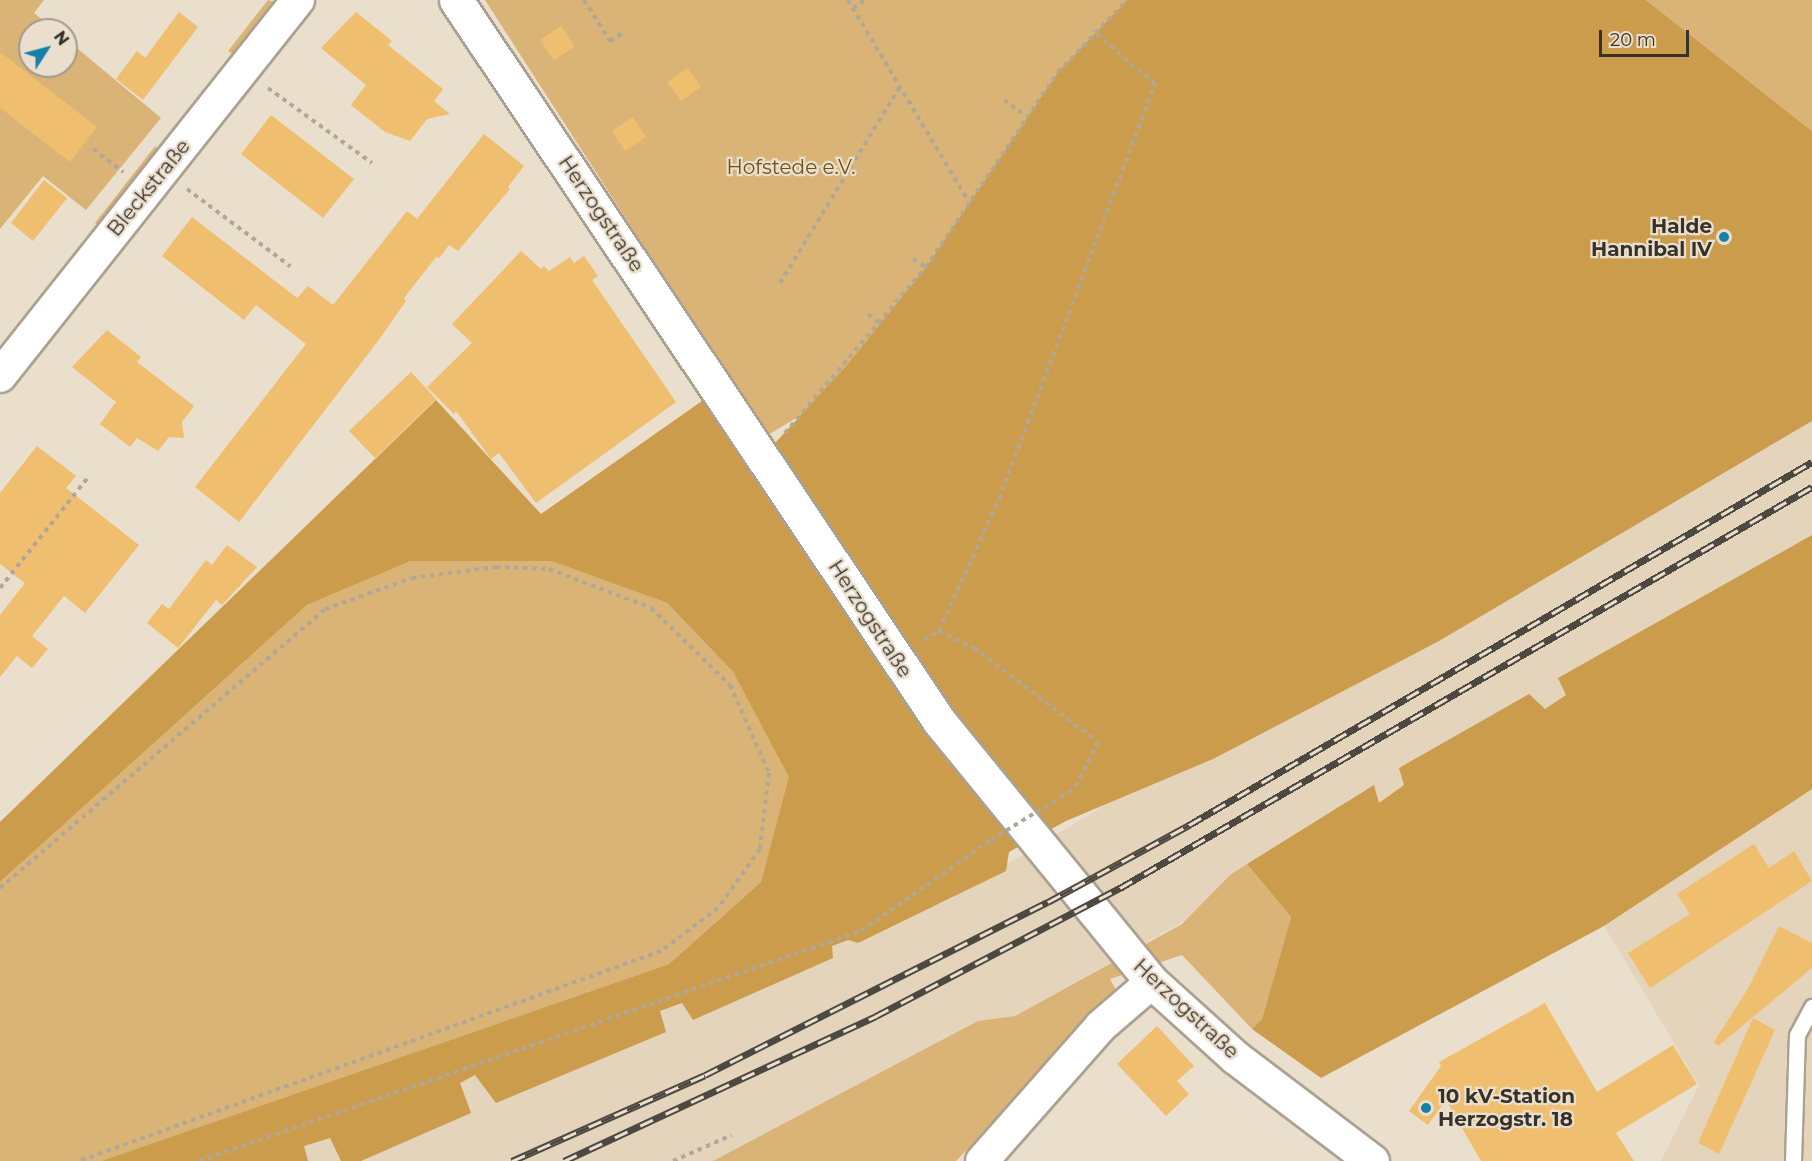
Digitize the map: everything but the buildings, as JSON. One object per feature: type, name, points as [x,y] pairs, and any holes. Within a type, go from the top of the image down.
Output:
[{"type":"street","name":"Herzogstraße","points":[[456,0],[764,455],[894,658],[939,721],[1152,982],[1235,1057],[1372,1161]]},
{"type":"street","name":"Bleckstraße","points":[[0,376],[243,70],[294,1]]},
{"type":"street","points":[[982,1161],[1101,1026],[1152,982]]},
{"type":"lane","points":[[1793,1161],[1797,1035],[1812,1007]]},
{"type":"path","points":[[584,0],[610,41],[624,32]]},
{"type":"path","points":[[848,0],[969,202]]},
{"type":"path","points":[[853,8],[865,0]]},
{"type":"path","points":[[764,455],[880,324],[926,267],[1026,116],[1093,31],[1126,0]]},
{"type":"path","points":[[894,658],[939,631],[999,500],[1155,84],[1093,31]]},
{"type":"path","points":[[243,70],[372,163]]},
{"type":"path","points":[[780,283],[901,85]]},
{"type":"path","points":[[1004,100],[1026,116]]},
{"type":"path","points":[[93,149],[125,174]]},
{"type":"path","points":[[163,171],[290,266]]},
{"type":"path","points":[[913,259],[926,267]]},
{"type":"path","points":[[868,314],[880,324]]},
{"type":"path","points":[[0,588],[90,475]]},
{"type":"path","points":[[0,888],[325,609],[412,578],[496,567],[549,569],[651,608],[730,686],[769,773],[760,849],[718,908],[661,951],[80,1161]]},
{"type":"path","points":[[199,1161],[861,931],[991,840],[1076,788],[1098,742],[974,648],[939,631]]},
{"type":"path","points":[[673,1161],[732,1135]]},
{"type":"shaded area","points":[[1127,0],[1646,0],[1812,131],[1812,421],[1439,641],[1213,759],[1066,821],[1009,852],[1006,871],[858,943],[848,940],[832,946],[833,958],[693,1020],[682,1003],[660,1011],[666,1032],[496,1103],[475,1075],[460,1083],[471,1113],[361,1161],[341,1161],[330,1138],[304,1146],[308,1161],[101,1161],[669,964],[761,882],[789,777],[733,672],[667,603],[551,561],[411,561],[307,605],[0,882],[0,822],[436,400],[541,514],[702,401],[764,455],[846,366],[926,267],[1058,72]]},
{"type":"shaded area","points":[[1812,421],[1812,544],[1552,714],[1015,1016],[978,1021],[752,1161],[242,1161],[945,902],[1161,771],[1401,641],[1439,641]]},
{"type":"shaded area","points":[[1812,535],[1812,789],[1604,926],[1321,1078],[1252,1029],[1262,1019],[1291,917],[1247,864],[1374,785],[1379,803],[1404,785],[1399,768],[1529,694],[1545,709],[1566,695],[1558,678]]},
{"type":"shaded area","points":[[1812,789],[1812,1161],[1661,1161],[1699,1085],[1604,926]]},
{"type":"green space","points":[[0,0],[44,0],[34,13],[40,18],[18,18],[18,78],[78,78],[78,49],[161,118],[86,210],[43,176],[0,229]]},
{"type":"green space","points":[[268,0],[277,3],[235,56],[228,51]]},
{"type":"green space","name":"Hofstede e.V.","points":[[485,0],[1127,0],[1058,72],[926,267],[846,366],[803,414],[766,436]]},
{"type":"green space","points":[[1646,0],[1812,0],[1812,131]]},
{"type":"green space","points":[[155,146],[162,151],[101,229],[95,223]]},
{"type":"green space","points":[[411,561],[551,561],[667,603],[733,672],[790,777],[761,882],[669,964],[101,1161],[0,1161],[0,882],[307,605]]},
{"type":"green space","points":[[1247,864],[1291,917],[1262,1019],[1252,1029],[1182,955],[1110,979],[1117,992],[956,1161],[713,1161],[978,1021],[1015,1016],[1182,924],[1230,875]]},
{"type":"railway","points":[[512,1161],[705,1075],[1048,902],[1189,825],[1812,462]]},
{"type":"railway","points":[[564,1161],[876,1016],[1120,888],[1812,487]]},
{"type":"place","name":"Halde Hannibal IV","points":[[1724,237]]},
{"type":"place","name":"10 kV-Station Herzogstr. 18","points":[[1426,1108]]}]
